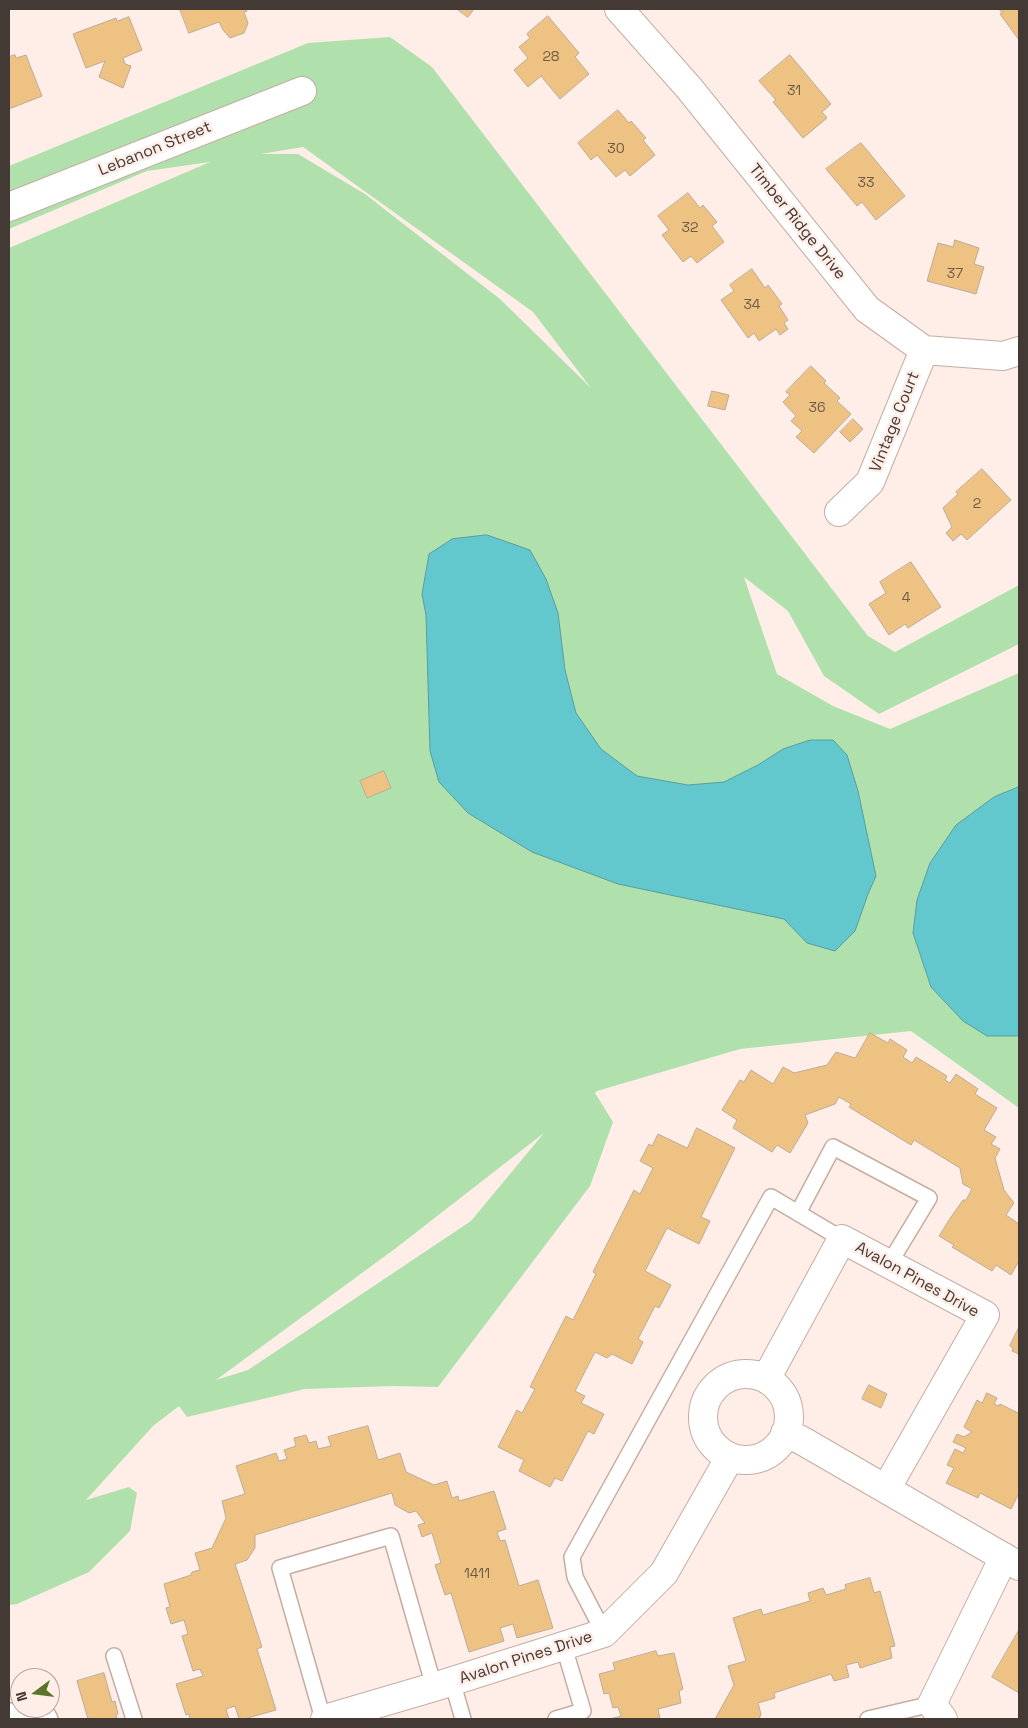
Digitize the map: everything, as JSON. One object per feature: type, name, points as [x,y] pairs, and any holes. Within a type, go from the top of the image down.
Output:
[{"type":"street","name":"Timber Ridge Drive","points":[[619,9],[689,88],[868,310],[924,350]]},
{"type":"street","name":"Lebanon Street","points":[[9,207],[302,91]]},
{"type":"street","points":[[924,350],[1002,356],[1019,350]]},
{"type":"street","name":"Vintage Court","points":[[838,512],[870,482],[924,350]]},
{"type":"street","name":"Avalon Pines Drive","points":[[766,1379],[842,1239],[985,1315],[886,1489]]},
{"type":"street","points":[[739,1375],[753,1375],[766,1379],[776,1387],[788,1409],[786,1433],[779,1445],[768,1454],[756,1459],[743,1460],[730,1457],[718,1450],[709,1439],[703,1426],[703,1412],[707,1399],[715,1387],[726,1379],[739,1375]]},
{"type":"street","points":[[786,1433],[1012,1562],[938,1712]]},
{"type":"street","name":"Avalon Pines Drive","points":[[324,1719],[564,1647],[604,1633],[664,1573],[730,1457]]},
{"type":"lane","points":[[798,1213],[833,1147],[929,1198],[889,1264]]},
{"type":"lane","points":[[604,1633],[576,1577],[572,1557],[771,1197],[842,1239]]},
{"type":"lane","points":[[324,1719],[280,1568],[390,1536],[443,1684],[463,1719]]},
{"type":"lane","points":[[556,1719],[583,1711],[564,1647]]},
{"type":"lane","points":[[114,1656],[134,1719]]},
{"type":"lane","points":[[9,1711],[48,1715],[50,1719]]},
{"type":"lane","points":[[868,1719],[938,1712]]},
{"type":"green space","points":[[390,37],[432,67],[868,636],[895,652],[1019,585],[1019,644],[879,714],[824,676],[788,611],[744,577],[777,674],[833,706],[890,729],[1019,673],[1019,1108],[911,1031],[740,1049],[597,1091],[595,1093],[613,1122],[590,1186],[438,1387],[393,1386],[305,1389],[187,1417],[179,1406],[153,1426],[86,1500],[129,1487],[137,1493],[130,1531],[89,1572],[17,1604],[9,1605],[9,248],[210,162],[147,171],[9,229],[9,166],[308,43]],"holes":[[[303,147],[533,312],[591,388],[500,299],[365,194],[298,154],[261,154]],[[544,1133],[471,1221],[248,1370],[216,1380],[396,1248]]]},
{"type":"water","points":[[487,535],[530,550],[546,579],[558,613],[565,670],[576,713],[601,749],[637,776],[688,785],[724,782],[758,765],[783,749],[810,740],[833,740],[847,755],[858,791],[876,876],[855,931],[835,951],[807,943],[784,919],[618,884],[532,852],[468,813],[439,782],[430,751],[426,615],[422,594],[429,554],[452,539]]},
{"type":"water","points":[[1019,787],[1019,1035],[987,1036],[963,1021],[931,987],[913,933],[917,900],[930,863],[956,825],[994,797]]},
{"type":"building","points":[[180,9],[246,9],[247,11],[244,12],[248,23],[244,33],[230,38],[219,22],[189,33]]},
{"type":"building","points":[[457,9],[474,9],[468,17]]},
{"type":"building","points":[[999,9],[1019,9],[1019,40],[1000,14],[1002,13]]},
{"type":"building","points":[[548,16],[579,53],[575,57],[589,74],[560,99],[541,76],[528,87],[514,70],[528,58],[519,47],[530,38],[527,34]]},
{"type":"building","points":[[129,17],[142,50],[123,58],[125,64],[131,66],[123,88],[99,77],[105,61],[86,68],[73,34],[116,18],[117,21]]},
{"type":"building","points":[[15,55],[16,58],[26,55],[42,96],[9,109],[9,57]]},
{"type":"building","points":[[790,55],[831,104],[822,112],[827,118],[803,138],[773,102],[776,100],[759,81]]},
{"type":"building","points":[[618,110],[646,138],[643,140],[655,155],[630,176],[625,170],[616,177],[597,155],[591,160],[578,143]]},
{"type":"building","points":[[861,143],[905,196],[876,220],[862,202],[857,206],[826,169]]},
{"type":"building","points":[[688,193],[700,208],[703,205],[717,222],[712,226],[724,242],[697,263],[691,256],[683,262],[662,235],[669,230],[658,216]]},
{"type":"building","points":[[955,240],[979,248],[974,264],[984,267],[976,294],[927,281],[938,243],[953,247]]},
{"type":"building","points":[[752,269],[765,288],[768,285],[782,304],[779,306],[788,320],[784,323],[788,329],[780,335],[776,329],[759,341],[754,333],[748,338],[721,300],[734,291],[730,285]]},
{"type":"building","points":[[811,366],[826,381],[824,383],[840,398],[837,401],[851,414],[814,453],[796,437],[802,431],[791,421],[796,416],[783,402],[790,395],[786,392]]},
{"type":"building","points":[[712,391],[729,395],[725,410],[708,406]]},
{"type":"building","points":[[853,419],[863,429],[850,442],[840,432]]},
{"type":"building","points":[[982,469],[1011,500],[967,540],[961,534],[953,541],[946,533],[952,527],[943,508],[958,494],[956,492]]},
{"type":"building","points":[[911,562],[941,607],[908,628],[905,624],[889,635],[869,604],[886,593],[880,582]]},
{"type":"building","points":[[384,771],[391,788],[367,798],[360,781]]},
{"type":"building","points":[[870,1033],[888,1043],[890,1039],[907,1050],[903,1057],[912,1063],[916,1057],[947,1076],[945,1080],[950,1083],[956,1074],[978,1089],[975,1094],[997,1108],[984,1130],[996,1137],[991,1144],[1000,1149],[995,1158],[1004,1190],[1014,1203],[1006,1215],[1019,1224],[1019,1261],[1011,1275],[996,1265],[992,1271],[952,1247],[954,1245],[939,1236],[972,1189],[963,1184],[960,1168],[914,1140],[911,1145],[849,1107],[851,1104],[839,1097],[835,1104],[805,1115],[808,1123],[790,1153],[777,1145],[772,1152],[733,1128],[737,1120],[722,1110],[740,1080],[744,1082],[751,1070],[773,1084],[783,1067],[794,1073],[827,1065],[836,1052],[855,1058]]},
{"type":"building","points":[[697,1128],[735,1148],[701,1217],[710,1221],[699,1244],[667,1228],[645,1271],[671,1285],[659,1308],[655,1306],[638,1339],[643,1342],[632,1364],[612,1354],[607,1358],[595,1352],[575,1391],[585,1396],[581,1403],[604,1414],[594,1434],[588,1431],[562,1481],[555,1478],[550,1487],[519,1471],[524,1460],[498,1447],[517,1410],[522,1413],[535,1389],[530,1387],[566,1316],[573,1320],[596,1274],[593,1272],[634,1190],[640,1194],[653,1168],[640,1161],[649,1144],[652,1146],[658,1134],[687,1148]]},
{"type":"building","points":[[1019,1327],[1019,1354],[1012,1351],[1013,1348],[1010,1346]]},
{"type":"building","points":[[869,1385],[887,1394],[881,1408],[862,1399]]},
{"type":"building","points":[[987,1393],[997,1398],[994,1404],[999,1406],[1000,1404],[1018,1413],[1019,1411],[1019,1493],[1011,1509],[980,1493],[978,1498],[946,1483],[954,1468],[947,1465],[955,1449],[963,1453],[966,1448],[953,1442],[957,1434],[964,1437],[972,1432],[964,1427],[977,1400],[982,1403]]},
{"type":"building","points":[[368,1426],[378,1460],[400,1453],[406,1472],[434,1485],[447,1481],[452,1498],[458,1496],[459,1501],[494,1491],[506,1529],[497,1532],[500,1541],[505,1540],[519,1586],[538,1580],[553,1628],[517,1638],[513,1624],[500,1628],[504,1641],[469,1652],[451,1593],[445,1595],[435,1565],[441,1563],[432,1533],[422,1537],[418,1525],[425,1523],[416,1511],[409,1513],[395,1505],[392,1493],[255,1535],[255,1548],[247,1560],[235,1564],[262,1647],[257,1649],[276,1710],[239,1719],[235,1706],[226,1709],[229,1719],[190,1719],[189,1714],[186,1715],[176,1684],[203,1676],[200,1669],[193,1671],[182,1636],[188,1634],[184,1620],[171,1624],[166,1608],[170,1607],[164,1584],[200,1570],[195,1553],[212,1548],[226,1518],[222,1501],[245,1494],[236,1466],[276,1453],[279,1461],[287,1459],[284,1450],[296,1446],[294,1438],[306,1435],[309,1443],[316,1441],[318,1449],[331,1446],[328,1437]]},
{"type":"building","points":[[870,1578],[874,1593],[880,1591],[895,1646],[890,1647],[892,1658],[860,1668],[858,1662],[846,1665],[849,1677],[834,1681],[831,1674],[774,1693],[775,1698],[758,1703],[761,1714],[759,1719],[715,1719],[734,1685],[728,1666],[746,1661],[733,1618],[761,1609],[763,1615],[810,1601],[808,1593],[823,1588],[826,1595],[846,1589],[845,1585]]},
{"type":"building","points":[[1019,1630],[1019,1693],[992,1677]]},
{"type":"building","points":[[656,1651],[658,1656],[674,1653],[683,1689],[679,1691],[681,1703],[658,1709],[660,1719],[610,1719],[621,1716],[618,1707],[613,1708],[609,1693],[604,1694],[599,1674],[615,1670],[613,1663]]},
{"type":"building","points":[[104,1673],[112,1702],[115,1701],[118,1714],[116,1715],[117,1719],[88,1719],[77,1681]]}]
